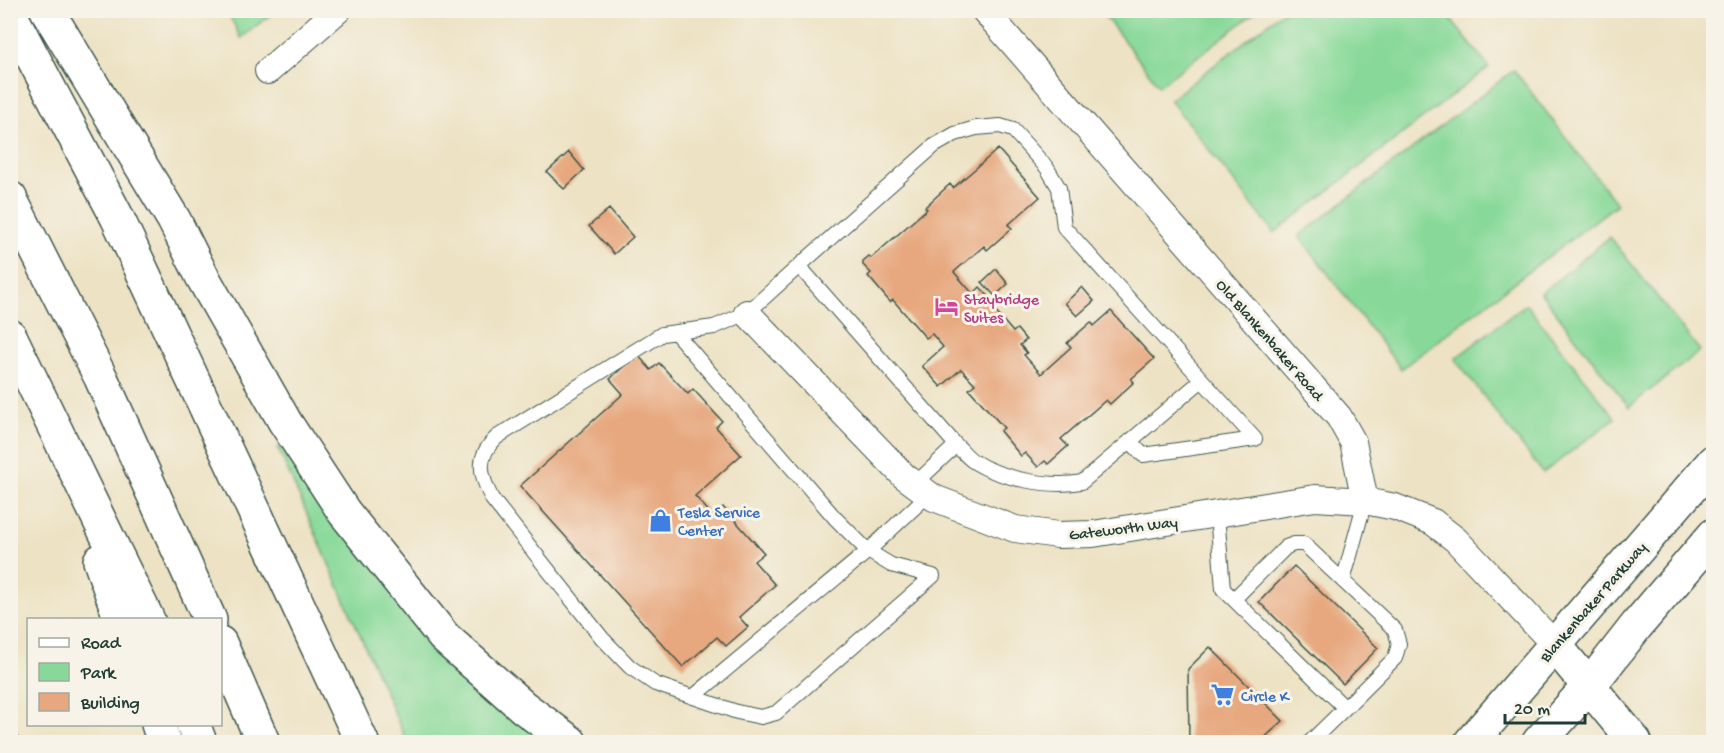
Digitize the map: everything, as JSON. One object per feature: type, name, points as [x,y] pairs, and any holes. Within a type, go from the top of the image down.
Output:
[{"type":"main road","points":[[47,10],[174,220],[202,276],[279,412],[344,512],[444,637],[523,707],[570,742]]},
{"type":"main road","points":[[10,14],[117,217],[362,742]]},
{"type":"main road","points":[[10,198],[102,378],[209,618]]},
{"type":"main road","points":[[10,336],[147,618]]},
{"type":"main road","points":[[48,415],[120,618]]},
{"type":"main road","name":"Blankenbaker Parkway","points":[[1471,742],[1713,461]]},
{"type":"main road","points":[[1539,742],[1590,686],[1713,535]]},
{"type":"main road","points":[[1554,644],[1635,742]]},
{"type":"main road","points":[[222,648],[263,742]]},
{"type":"main road","points":[[159,726],[164,742]]},
{"type":"main road","points":[[194,726],[200,742]]},
{"type":"street","points":[[268,71],[338,10]]},
{"type":"street","name":"Old Blankenbaker Road","points":[[984,10],[1339,417],[1353,442],[1365,501]]},
{"type":"street","name":"Gateworth Way","points":[[747,313],[904,476],[922,489],[966,513],[1015,529],[1058,535],[1093,534],[1315,498],[1365,501]]},
{"type":"street","points":[[1365,501],[1395,507],[1433,522],[1456,540],[1554,644]]},
{"type":"lane","points":[[675,332],[835,518],[868,551],[891,565],[933,576],[776,713],[761,717],[737,712],[655,684],[630,667],[602,638],[492,499],[483,481],[481,466],[486,447],[496,437],[662,334],[675,332],[714,327],[747,313],[934,146],[955,134],[976,128],[1000,126],[1013,130],[1047,168],[1059,188],[1064,227],[1255,439],[1143,455],[1130,441]]},
{"type":"lane","points":[[800,266],[956,445],[973,461],[1023,480],[1069,484],[1082,482],[1202,380]]},
{"type":"lane","points":[[693,697],[868,551],[922,489],[956,445]]},
{"type":"lane","points":[[1343,581],[1365,501]]},
{"type":"lane","points":[[1217,514],[1223,589],[1344,708]]},
{"type":"lane","points":[[1234,599],[1286,548],[1294,544],[1304,544],[1395,630],[1399,644],[1395,658],[1310,742]]},
{"type":"green space","points":[[1285,10],[1444,11],[1489,67],[1274,233],[1170,100]]},
{"type":"green space","points":[[227,11],[275,11],[241,38]]},
{"type":"green space","points":[[1101,11],[1257,11],[1159,86]]},
{"type":"green space","points":[[1514,70],[1617,204],[1401,369],[1299,236]]},
{"type":"green space","points":[[1610,237],[1700,351],[1629,407],[1541,293]]},
{"type":"green space","points":[[1526,304],[1615,418],[1543,473],[1455,359]]},
{"type":"green space","points":[[282,446],[545,742],[407,742],[278,448]]},
{"type":"building","name":"Staybridge Suites","points":[[998,149],[1040,197],[1008,225],[1012,228],[987,250],[984,246],[954,272],[973,294],[980,287],[993,301],[989,304],[1013,332],[1017,329],[1026,340],[1020,345],[1027,353],[1024,355],[1041,374],[1071,347],[1067,343],[1091,322],[1094,326],[1111,311],[1154,359],[1131,379],[1134,382],[1110,404],[1106,400],[1061,439],[1068,446],[1048,464],[1045,461],[1038,467],[1025,453],[1021,456],[1000,431],[1004,428],[969,389],[975,384],[961,369],[941,387],[922,366],[943,347],[932,334],[926,338],[893,300],[890,302],[868,276],[871,273],[863,265],[863,261],[869,256],[871,258],[927,209],[925,207],[950,184],[953,188]]},
{"type":"building","points":[[569,152],[584,170],[564,189],[547,172]]},
{"type":"building","points":[[609,209],[633,237],[614,254],[589,226]]},
{"type":"building","points":[[996,269],[1008,284],[995,296],[982,282]]},
{"type":"building","points":[[1082,287],[1094,301],[1077,316],[1065,303]]},
{"type":"building","points":[[637,354],[651,370],[659,363],[688,394],[693,389],[722,421],[716,427],[741,455],[695,496],[713,516],[723,507],[764,553],[754,561],[775,585],[739,617],[748,627],[726,646],[717,637],[683,667],[520,486],[623,394],[610,379]]},
{"type":"building","name":"Circle K","points":[[1294,566],[1378,648],[1343,684],[1259,602]]},
{"type":"building","name":"Circle K","points":[[1210,647],[1283,721],[1262,740],[1189,741],[1188,669]]},
{"type":"building","points":[[10,729],[22,742],[10,742]]},
{"type":"place","name":"Staybridge Suites","points":[[946,307]]},
{"type":"place","name":"Tesla Service Center","points":[[660,520]]},
{"type":"place","name":"Circle K","points":[[1223,695]]}]
